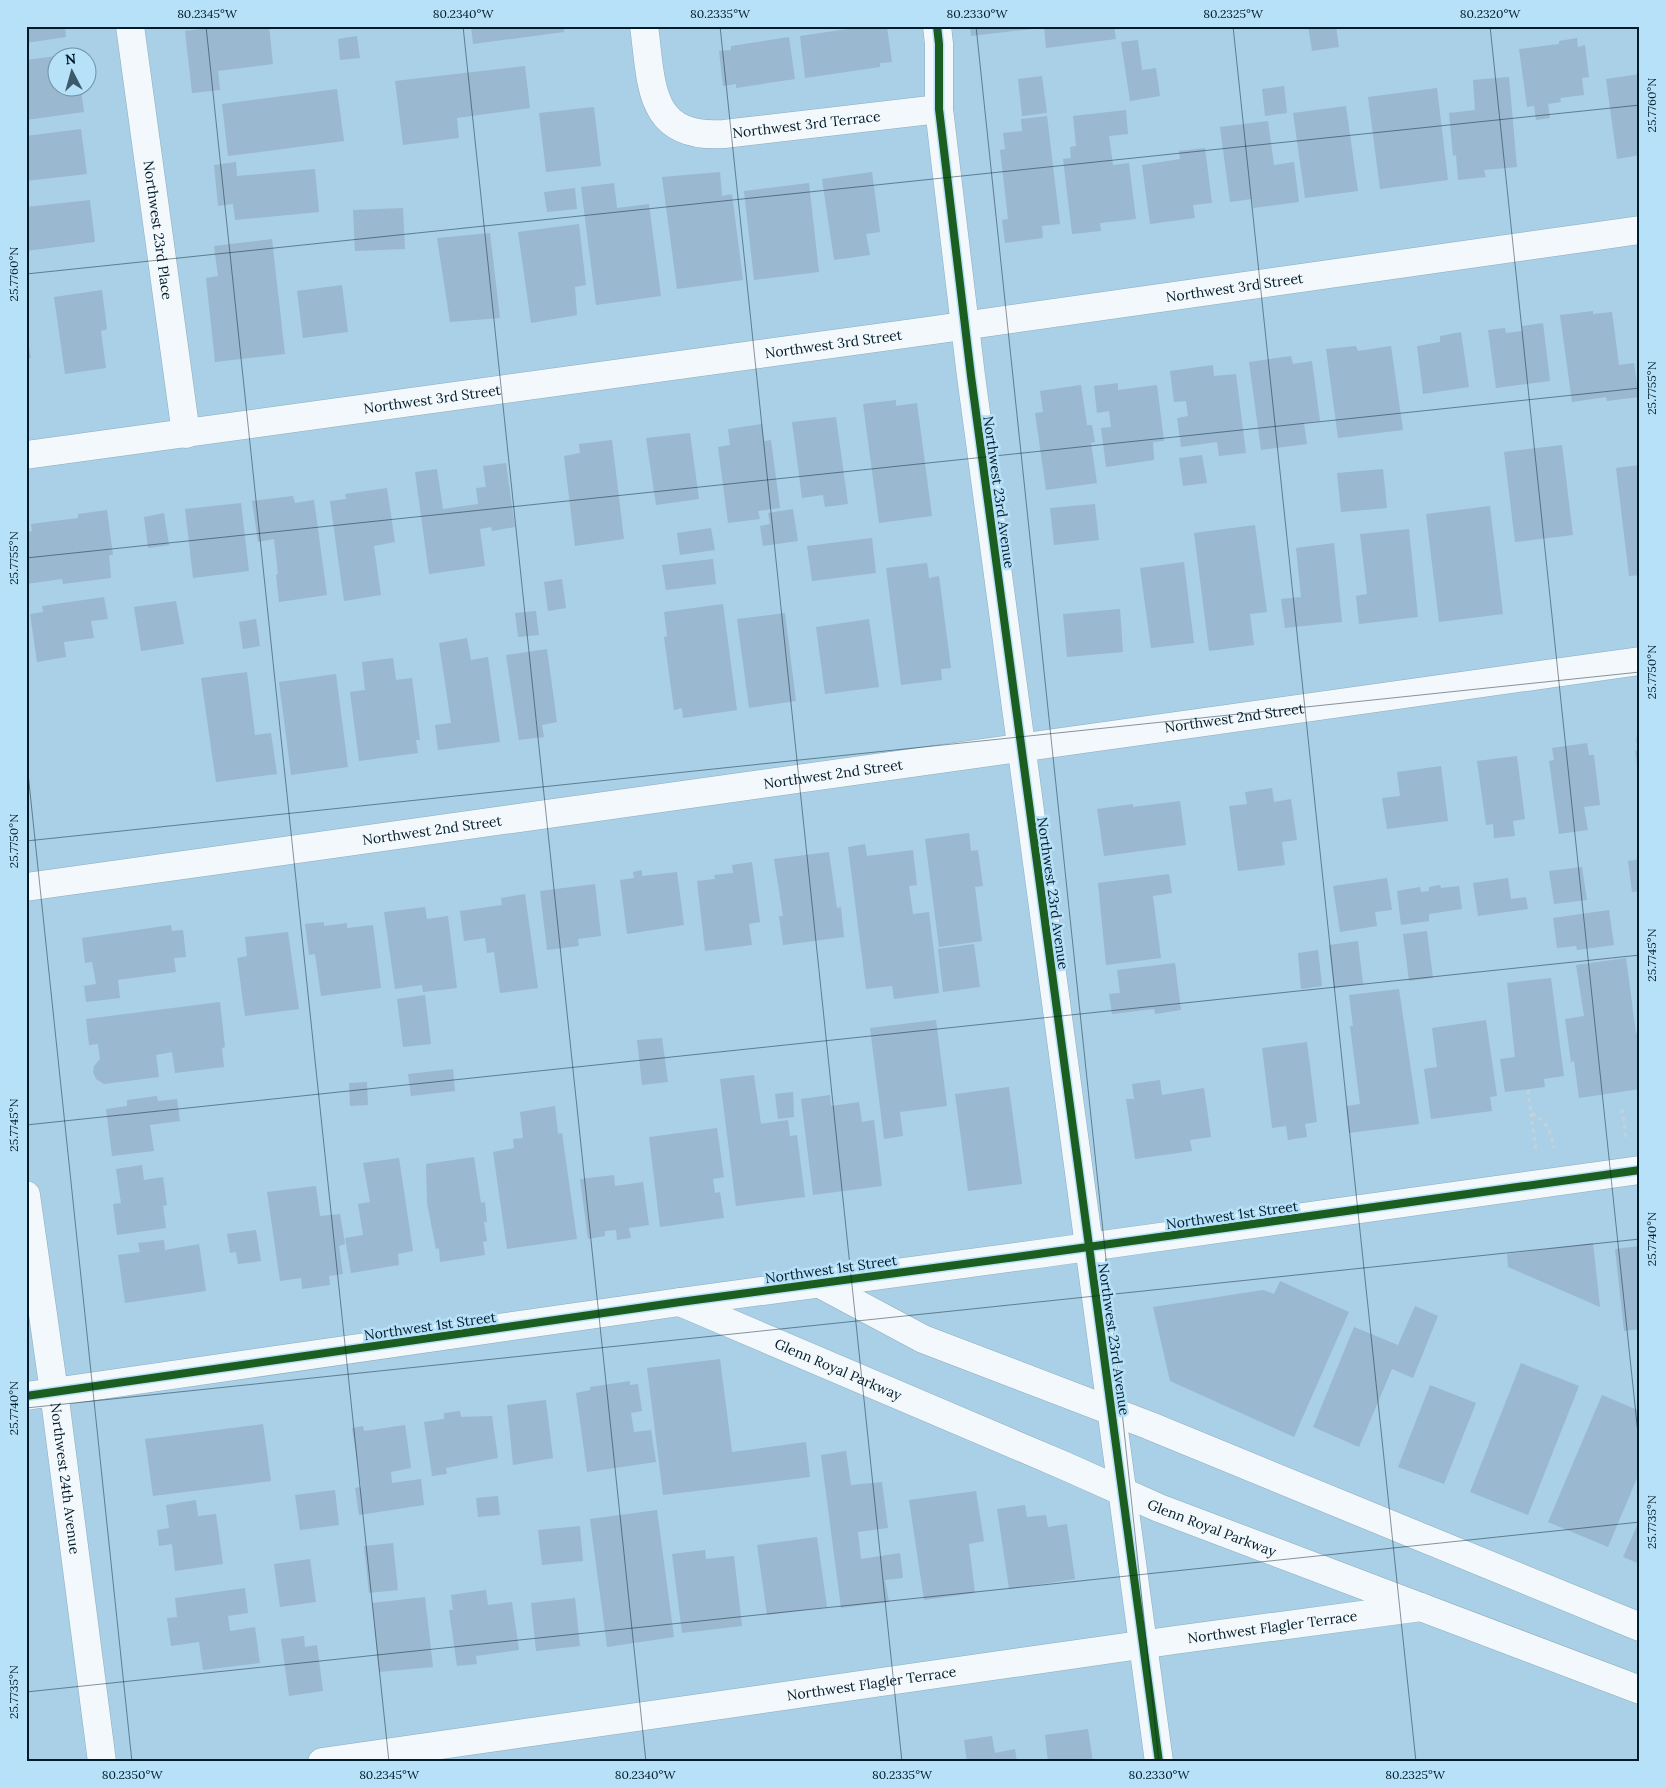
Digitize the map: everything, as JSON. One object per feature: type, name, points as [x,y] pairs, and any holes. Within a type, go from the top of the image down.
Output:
[{"type":"street","name":"Northwest 23rd Place","points":[[130,26],[186,434]]},
{"type":"street","name":"Northwest 3rd Terrace","points":[[644,26],[652,86],[657,104],[665,118],[675,126],[691,133],[709,135],[939,109]]},
{"type":"street","name":"Northwest 23rd Avenue","points":[[937,26],[939,44],[939,109],[965,326],[1020,748],[1159,1762]]},
{"type":"street","name":"Northwest 3rd Street","points":[[26,455],[965,326],[1640,230]]},
{"type":"street","name":"Northwest 2nd Street","points":[[26,887],[1640,661]]},
{"type":"street","name":"Northwest 1st Street","points":[[26,1396],[680,1302],[1640,1170]]},
{"type":"street","name":"Northwest 24th Avenue","points":[[26,1195],[54,1392],[102,1762]]},
{"type":"street","points":[[820,1284],[923,1339],[1111,1412],[1640,1627]]},
{"type":"street","name":"Glenn Royal Parkway","points":[[680,1302],[1159,1508],[1640,1690]]},
{"type":"street","name":"Northwest Flagler Terrace","points":[[322,1762],[1421,1607]]},
{"type":"path","points":[[1528,1090],[1536,1150]]},
{"type":"path","points":[[1622,1109],[1626,1138]]},
{"type":"path","points":[[1531,1112],[1544,1121],[1550,1130],[1554,1148]]},
{"type":"building","points":[[26,26],[65,26],[66,37],[26,43]]},
{"type":"building","points":[[225,26],[269,26],[273,64],[218,71],[220,90],[192,93],[185,31]]},
{"type":"building","points":[[471,26],[564,26],[564,32],[473,44]]},
{"type":"building","points":[[874,26],[875,29],[887,27],[892,62],[880,63],[880,67],[805,78],[800,36]]},
{"type":"building","points":[[970,26],[1031,26],[1032,29],[971,36]]},
{"type":"building","points":[[1044,26],[1114,26],[1116,39],[1046,48]]},
{"type":"building","points":[[1283,26],[1298,26],[1298,27],[1284,29]]},
{"type":"building","points":[[1308,26],[1336,26],[1339,47],[1312,51]]},
{"type":"building","points":[[357,36],[360,58],[340,60],[338,39]]},
{"type":"building","points":[[789,37],[795,79],[736,88],[736,84],[723,86],[719,51],[731,50],[731,46]]},
{"type":"building","points":[[1577,38],[1578,47],[1585,45],[1589,77],[1582,78],[1584,95],[1560,98],[1561,102],[1548,104],[1550,118],[1536,120],[1534,106],[1527,107],[1519,49],[1559,44],[1559,41]]},
{"type":"building","points":[[1138,40],[1142,70],[1156,68],[1160,96],[1130,101],[1121,42]]},
{"type":"building","points":[[48,57],[48,98],[82,98],[84,112],[26,120],[26,60]]},
{"type":"building","points":[[525,66],[530,108],[457,118],[459,138],[403,145],[395,81]]},
{"type":"building","points":[[1640,74],[1640,155],[1617,159],[1606,79]]},
{"type":"building","points":[[1042,76],[1047,113],[1022,116],[1018,79]]},
{"type":"building","points":[[1509,77],[1517,167],[1484,170],[1486,177],[1458,180],[1456,155],[1453,156],[1449,113],[1475,110],[1473,80]]},
{"type":"building","points":[[1284,86],[1287,113],[1265,116],[1262,89]]},
{"type":"building","points":[[1437,88],[1448,180],[1380,189],[1368,97]]},
{"type":"building","points":[[337,89],[344,141],[228,156],[222,104]]},
{"type":"building","points":[[1346,106],[1358,191],[1305,198],[1293,113]]},
{"type":"building","points":[[594,107],[601,166],[546,172],[539,113]]},
{"type":"building","points":[[1126,110],[1128,134],[1109,136],[1113,165],[1129,163],[1136,219],[1100,223],[1101,231],[1072,234],[1063,159],[1071,158],[1070,147],[1076,146],[1073,116]]},
{"type":"building","points":[[1047,116],[1060,224],[1042,226],[1043,238],[1005,243],[1002,220],[1008,219],[1000,150],[1005,149],[1003,133],[1022,131],[1021,119]]},
{"type":"building","points":[[1268,121],[1274,165],[1294,162],[1299,202],[1253,208],[1252,199],[1230,202],[1220,127]]},
{"type":"building","points":[[81,129],[87,174],[26,181],[26,136]]},
{"type":"building","points":[[1205,148],[1212,203],[1193,205],[1195,218],[1150,224],[1142,165],[1180,159],[1179,151]]},
{"type":"building","points":[[236,162],[237,176],[315,169],[319,212],[235,220],[233,204],[218,206],[214,165]]},
{"type":"building","points":[[720,172],[722,196],[732,194],[743,280],[677,289],[662,177]]},
{"type":"building","points":[[872,172],[880,232],[866,234],[870,255],[834,260],[822,179]]},
{"type":"building","points":[[614,183],[617,208],[649,204],[661,296],[596,305],[581,187]]},
{"type":"building","points":[[809,183],[819,272],[754,280],[744,191]]},
{"type":"building","points":[[575,188],[577,209],[547,212],[544,192]]},
{"type":"building","points":[[90,200],[95,242],[26,251],[26,207]]},
{"type":"building","points":[[403,208],[405,249],[355,251],[353,210]]},
{"type":"building","points":[[579,224],[586,285],[575,287],[577,315],[531,323],[518,232]]},
{"type":"building","points":[[490,233],[500,318],[450,322],[437,238]]},
{"type":"building","points":[[272,239],[285,354],[215,362],[206,278],[218,276],[214,246]]},
{"type":"building","points":[[342,285],[348,332],[303,338],[297,291]]},
{"type":"building","points":[[102,290],[107,329],[101,331],[106,368],[65,374],[54,297]]},
{"type":"building","points":[[1593,311],[1593,314],[1612,312],[1619,365],[1634,363],[1639,397],[1607,401],[1606,397],[1572,402],[1560,315]]},
{"type":"building","points":[[1543,323],[1550,381],[1496,388],[1488,330],[1505,328],[1506,333],[1522,331],[1522,326]]},
{"type":"building","points":[[26,331],[31,358],[26,359]]},
{"type":"building","points":[[1461,332],[1469,387],[1423,394],[1417,346],[1440,342],[1440,336]]},
{"type":"building","points":[[1356,346],[1358,351],[1391,346],[1403,430],[1338,438],[1326,349]]},
{"type":"building","points":[[1291,356],[1293,364],[1312,361],[1320,421],[1304,423],[1307,444],[1261,450],[1249,362]]},
{"type":"building","points":[[1213,365],[1214,376],[1236,374],[1246,453],[1219,456],[1217,442],[1181,447],[1177,418],[1188,416],[1186,401],[1174,402],[1170,371]]},
{"type":"building","points":[[1118,383],[1118,390],[1157,385],[1164,441],[1153,442],[1154,460],[1106,467],[1101,428],[1111,427],[1109,411],[1097,413],[1094,386]]},
{"type":"building","points":[[1081,385],[1087,425],[1092,425],[1095,442],[1091,443],[1097,483],[1046,490],[1035,413],[1043,412],[1040,391]]},
{"type":"building","points":[[896,400],[896,406],[917,403],[932,516],[879,523],[863,404]]},
{"type":"building","points":[[836,417],[848,504],[825,507],[823,495],[802,498],[792,422]]},
{"type":"building","points":[[762,424],[764,441],[771,440],[780,508],[758,511],[760,519],[728,523],[718,447],[730,445],[728,429]]},
{"type":"building","points":[[690,433],[699,499],[656,505],[646,438]]},
{"type":"building","points":[[612,440],[624,539],[575,546],[564,456],[580,453],[579,444]]},
{"type":"building","points":[[1562,445],[1573,535],[1515,542],[1504,452]]},
{"type":"building","points":[[1202,455],[1207,483],[1183,486],[1179,458]]},
{"type":"building","points":[[506,463],[515,527],[492,531],[491,527],[480,529],[485,566],[429,574],[415,472],[437,469],[443,509],[478,504],[476,488],[486,487],[483,466]]},
{"type":"building","points":[[1640,465],[1640,575],[1629,576],[1616,468]]},
{"type":"building","points":[[1383,469],[1387,508],[1341,512],[1337,473]]},
{"type":"building","points":[[387,488],[395,542],[374,546],[381,595],[344,601],[330,501],[346,499],[345,494]]},
{"type":"building","points":[[293,496],[295,503],[314,500],[327,595],[279,602],[274,539],[258,542],[252,501]]},
{"type":"building","points":[[241,503],[249,571],[193,578],[185,509]]},
{"type":"building","points":[[1095,504],[1099,540],[1054,545],[1050,508]]},
{"type":"building","points":[[1490,506],[1503,614],[1439,622],[1426,514]]},
{"type":"building","points":[[793,509],[798,541],[763,546],[760,526],[770,524],[768,513]]},
{"type":"building","points":[[107,510],[113,555],[109,555],[111,578],[63,584],[62,579],[26,584],[26,532],[32,531],[31,524],[78,518],[78,514]]},
{"type":"building","points":[[164,513],[169,545],[148,548],[144,517]]},
{"type":"building","points":[[1255,525],[1267,612],[1250,614],[1254,645],[1209,651],[1194,533]]},
{"type":"building","points":[[711,528],[715,550],[680,555],[677,533]]},
{"type":"building","points":[[1409,529],[1418,617],[1359,624],[1356,596],[1367,594],[1360,534]]},
{"type":"building","points":[[872,538],[876,573],[812,581],[807,546]]},
{"type":"building","points":[[1334,543],[1342,622],[1285,628],[1281,599],[1301,597],[1296,548]]},
{"type":"building","points":[[713,559],[716,584],[666,590],[662,565]]},
{"type":"building","points":[[1184,562],[1194,643],[1151,648],[1140,568]]},
{"type":"building","points":[[927,563],[929,578],[939,576],[951,668],[941,669],[942,680],[901,685],[886,568]]},
{"type":"building","points":[[562,579],[566,608],[548,611],[544,582]]},
{"type":"building","points":[[104,597],[108,619],[91,621],[94,638],[64,642],[66,657],[37,662],[30,614],[43,612],[42,606]]},
{"type":"building","points":[[176,601],[184,644],[141,651],[134,607]]},
{"type":"building","points":[[723,604],[737,710],[683,718],[682,708],[674,710],[664,637],[667,636],[664,612]]},
{"type":"building","points":[[1120,609],[1123,652],[1067,657],[1063,614]]},
{"type":"building","points":[[536,611],[539,635],[518,637],[515,613]]},
{"type":"building","points":[[785,613],[796,701],[749,708],[737,619]]},
{"type":"building","points":[[256,619],[260,646],[243,649],[239,622]]},
{"type":"building","points":[[869,619],[879,687],[825,694],[816,627]]},
{"type":"building","points":[[467,638],[471,660],[488,657],[500,742],[438,750],[435,725],[451,723],[439,643]]},
{"type":"building","points":[[547,649],[557,722],[542,725],[544,737],[519,740],[506,655]]},
{"type":"building","points":[[393,658],[396,680],[412,678],[420,740],[416,740],[418,753],[359,761],[350,692],[365,690],[362,662]]},
{"type":"building","points":[[247,672],[255,735],[271,733],[277,774],[216,782],[201,678]]},
{"type":"building","points":[[336,674],[348,767],[291,775],[279,682]]},
{"type":"building","points":[[1640,737],[1639,778],[1635,751],[1638,750],[1636,738]]},
{"type":"building","points":[[1587,743],[1589,755],[1594,755],[1600,805],[1584,807],[1588,830],[1559,834],[1549,761],[1554,760],[1552,748]]},
{"type":"building","points":[[1517,756],[1525,819],[1513,821],[1515,836],[1494,838],[1493,824],[1486,825],[1477,761]]},
{"type":"building","points":[[1441,766],[1448,821],[1387,829],[1382,798],[1400,796],[1397,772]]},
{"type":"building","points":[[1272,788],[1274,802],[1291,799],[1297,840],[1282,842],[1285,865],[1238,871],[1229,806],[1247,804],[1245,792]]},
{"type":"building","points":[[1180,801],[1186,845],[1104,856],[1097,809],[1133,804],[1133,807]]},
{"type":"building","points":[[969,833],[971,851],[978,850],[983,886],[975,887],[982,941],[939,947],[925,839]]},
{"type":"building","points":[[865,844],[867,856],[913,850],[917,885],[909,886],[913,914],[929,912],[939,993],[894,999],[892,986],[866,989],[848,847]]},
{"type":"building","points":[[829,852],[837,908],[841,907],[844,937],[783,945],[779,916],[783,916],[774,859]]},
{"type":"building","points":[[1640,859],[1640,891],[1632,892],[1628,861]]},
{"type":"building","points":[[752,862],[760,922],[749,924],[752,945],[705,951],[697,881],[715,879],[714,875],[733,873],[732,865]]},
{"type":"building","points":[[1582,867],[1587,900],[1554,904],[1549,871]]},
{"type":"building","points":[[642,870],[642,876],[677,872],[684,925],[627,934],[620,880],[634,878],[633,872]]},
{"type":"building","points":[[1169,874],[1172,893],[1153,896],[1161,958],[1106,965],[1098,883]]},
{"type":"building","points":[[1387,878],[1392,910],[1375,912],[1377,926],[1340,932],[1333,886]]},
{"type":"building","points":[[1508,878],[1511,899],[1526,897],[1528,909],[1478,916],[1473,883]]},
{"type":"building","points":[[595,884],[601,936],[578,939],[579,946],[547,950],[540,891]]},
{"type":"building","points":[[1440,885],[1441,888],[1459,886],[1462,909],[1429,914],[1429,921],[1401,925],[1397,891],[1420,887],[1421,892],[1429,891],[1429,887]]},
{"type":"building","points":[[525,894],[538,988],[500,993],[494,952],[487,953],[485,938],[464,941],[460,911],[502,905],[501,898]]},
{"type":"building","points":[[425,907],[427,919],[448,916],[457,988],[423,992],[422,985],[395,989],[384,912]]},
{"type":"building","points":[[1609,910],[1614,945],[1577,950],[1576,946],[1557,948],[1553,918]]},
{"type":"building","points":[[324,922],[324,926],[347,923],[347,928],[373,925],[381,988],[321,996],[315,954],[309,955],[305,924]]},
{"type":"building","points":[[171,925],[172,931],[183,930],[186,957],[174,958],[176,972],[118,980],[120,998],[86,1002],[84,986],[96,984],[92,962],[85,963],[82,938]]},
{"type":"building","points":[[1427,931],[1433,978],[1409,981],[1403,934]]},
{"type":"building","points":[[288,932],[299,1009],[245,1016],[237,958],[247,956],[245,937]]},
{"type":"building","points":[[1358,941],[1363,984],[1334,988],[1329,945]]},
{"type":"building","points":[[974,944],[980,987],[943,992],[938,949]]},
{"type":"building","points":[[1318,950],[1322,986],[1301,989],[1298,953]]},
{"type":"building","points":[[1626,958],[1636,1033],[1640,1032],[1640,1089],[1579,1098],[1574,1061],[1571,1062],[1565,1019],[1584,1016],[1576,965]]},
{"type":"building","points":[[1175,963],[1181,1010],[1155,1014],[1154,1009],[1112,1014],[1109,994],[1120,993],[1117,970]]},
{"type":"building","points":[[1551,978],[1564,1076],[1544,1079],[1545,1087],[1505,1092],[1500,1059],[1515,1057],[1507,983]]},
{"type":"building","points":[[1399,989],[1419,1124],[1349,1133],[1346,1106],[1360,1104],[1350,1026],[1353,1026],[1349,995]]},
{"type":"building","points":[[425,995],[431,1044],[403,1047],[397,999]]},
{"type":"building","points":[[220,1002],[225,1047],[222,1048],[224,1067],[175,1073],[172,1052],[156,1055],[159,1077],[104,1084],[96,1079],[93,1072],[94,1066],[100,1059],[98,1044],[89,1045],[86,1019]]},
{"type":"building","points":[[936,1020],[947,1106],[900,1112],[903,1136],[884,1139],[870,1028]]},
{"type":"building","points":[[1486,1020],[1497,1096],[1490,1097],[1492,1111],[1431,1119],[1424,1069],[1437,1067],[1432,1028]]},
{"type":"building","points":[[662,1038],[668,1082],[642,1085],[637,1040]]},
{"type":"building","points":[[1307,1042],[1317,1122],[1305,1124],[1307,1137],[1288,1140],[1286,1126],[1272,1128],[1262,1048]]},
{"type":"building","points":[[453,1069],[455,1091],[411,1096],[408,1074]]},
{"type":"building","points":[[754,1075],[761,1124],[788,1120],[790,1136],[797,1135],[805,1197],[736,1206],[720,1079]]},
{"type":"building","points":[[1160,1080],[1162,1095],[1204,1088],[1211,1137],[1190,1140],[1192,1151],[1135,1159],[1126,1099],[1134,1099],[1132,1084]]},
{"type":"building","points":[[367,1082],[368,1105],[350,1106],[349,1083]]},
{"type":"building","points":[[1009,1087],[1022,1184],[968,1191],[955,1094]]},
{"type":"building","points":[[793,1092],[794,1117],[778,1119],[775,1094]]},
{"type":"building","points":[[830,1095],[831,1106],[859,1102],[862,1122],[874,1120],[882,1186],[813,1195],[801,1099]]},
{"type":"building","points":[[157,1096],[158,1101],[177,1099],[180,1121],[150,1125],[154,1151],[112,1156],[106,1109],[127,1106],[127,1100]]},
{"type":"building","points":[[555,1106],[558,1134],[562,1133],[577,1239],[507,1249],[493,1152],[514,1148],[513,1139],[523,1138],[520,1112]]},
{"type":"building","points":[[717,1128],[724,1177],[713,1179],[715,1193],[720,1192],[724,1218],[660,1227],[649,1137]]},
{"type":"building","points":[[474,1157],[481,1203],[485,1202],[487,1222],[484,1222],[487,1241],[483,1242],[485,1255],[440,1262],[439,1248],[436,1249],[427,1203],[426,1164]]},
{"type":"building","points":[[399,1158],[413,1251],[398,1254],[399,1265],[351,1273],[345,1238],[363,1235],[358,1204],[370,1202],[363,1163]]},
{"type":"building","points":[[142,1165],[144,1180],[163,1177],[167,1205],[163,1206],[166,1228],[117,1235],[113,1204],[121,1203],[116,1169]]},
{"type":"building","points":[[614,1175],[615,1186],[643,1182],[649,1225],[629,1228],[631,1238],[617,1240],[616,1230],[605,1231],[605,1236],[588,1239],[580,1179]]},
{"type":"building","points":[[316,1186],[320,1216],[340,1214],[345,1244],[339,1246],[343,1274],[329,1276],[330,1285],[302,1289],[301,1278],[280,1281],[267,1192]]},
{"type":"building","points":[[256,1230],[261,1261],[238,1264],[236,1252],[230,1253],[227,1234]]},
{"type":"building","points":[[164,1240],[165,1250],[199,1244],[206,1291],[125,1303],[118,1255],[140,1252],[138,1243]]},
{"type":"building","points":[[1593,1243],[1600,1307],[1508,1267],[1507,1254]]},
{"type":"building","points":[[1640,1246],[1640,1329],[1624,1331],[1615,1249]]},
{"type":"building","points":[[1280,1281],[1349,1312],[1294,1437],[1170,1381],[1153,1307],[1263,1290],[1274,1294]]},
{"type":"building","points":[[1415,1306],[1438,1316],[1413,1378],[1392,1369],[1359,1447],[1313,1427],[1354,1327],[1398,1345]]},
{"type":"building","points":[[720,1359],[732,1452],[806,1442],[810,1477],[663,1495],[647,1368]]},
{"type":"building","points":[[1521,1363],[1579,1386],[1528,1515],[1470,1492]]},
{"type":"building","points":[[630,1381],[630,1385],[638,1384],[642,1411],[631,1413],[634,1432],[651,1430],[656,1462],[587,1472],[576,1393],[590,1390],[590,1387]]},
{"type":"building","points":[[1430,1385],[1476,1403],[1444,1484],[1398,1467]]},
{"type":"building","points":[[1602,1395],[1640,1411],[1640,1471],[1608,1547],[1548,1522]]},
{"type":"building","points":[[546,1400],[553,1458],[513,1465],[507,1405]]},
{"type":"building","points":[[460,1411],[461,1417],[492,1416],[498,1458],[446,1468],[447,1474],[432,1476],[424,1422],[444,1419],[444,1413]]},
{"type":"building","points":[[263,1424],[271,1481],[153,1496],[145,1439]]},
{"type":"building","points":[[405,1425],[411,1468],[391,1472],[392,1483],[421,1479],[424,1505],[359,1515],[355,1488],[361,1487],[352,1428],[363,1426],[364,1431]]},
{"type":"building","points":[[846,1451],[851,1485],[882,1482],[888,1528],[858,1532],[861,1559],[900,1553],[903,1578],[885,1580],[889,1602],[841,1608],[821,1455]]},
{"type":"building","points":[[335,1490],[339,1525],[300,1530],[295,1495]]},
{"type":"building","points":[[976,1491],[984,1541],[969,1544],[975,1593],[924,1600],[909,1500]]},
{"type":"building","points":[[498,1496],[500,1515],[478,1517],[476,1498]]},
{"type":"building","points":[[196,1500],[198,1516],[216,1514],[223,1564],[175,1571],[172,1544],[159,1546],[157,1530],[169,1528],[166,1505]]},
{"type":"building","points":[[1025,1505],[1027,1517],[1046,1515],[1048,1527],[1067,1524],[1075,1579],[1009,1589],[997,1509]]},
{"type":"building","points":[[657,1510],[674,1637],[607,1647],[590,1519]]},
{"type":"building","points":[[1640,1519],[1640,1564],[1623,1557]]},
{"type":"building","points":[[580,1526],[583,1561],[542,1565],[538,1530]]},
{"type":"building","points":[[817,1537],[827,1607],[767,1615],[757,1545]]},
{"type":"building","points":[[393,1543],[398,1590],[369,1593],[364,1546]]},
{"type":"building","points":[[705,1550],[706,1559],[734,1556],[742,1626],[682,1633],[672,1554]]},
{"type":"building","points":[[310,1559],[316,1602],[280,1607],[274,1564]]},
{"type":"building","points":[[245,1588],[248,1613],[228,1616],[230,1631],[255,1627],[260,1663],[203,1670],[199,1642],[171,1646],[167,1618],[177,1617],[175,1598]]},
{"type":"building","points":[[486,1590],[488,1605],[512,1602],[519,1650],[476,1656],[477,1664],[457,1666],[449,1610],[453,1610],[451,1595]]},
{"type":"building","points":[[425,1597],[433,1667],[379,1672],[372,1603]]},
{"type":"building","points":[[575,1598],[580,1646],[536,1651],[531,1603]]},
{"type":"building","points":[[304,1636],[305,1647],[317,1645],[323,1691],[289,1696],[281,1639]]},
{"type":"building","points":[[1088,1729],[1093,1762],[1048,1762],[1045,1735]]},
{"type":"building","points":[[992,1736],[995,1753],[1015,1749],[1017,1762],[967,1762],[964,1740]]},
{"type":"cycle path","points":[[937,26],[939,44],[939,109],[971,376],[1159,1762]]},
{"type":"cycle path","points":[[26,1396],[680,1302],[1640,1170]]}]
